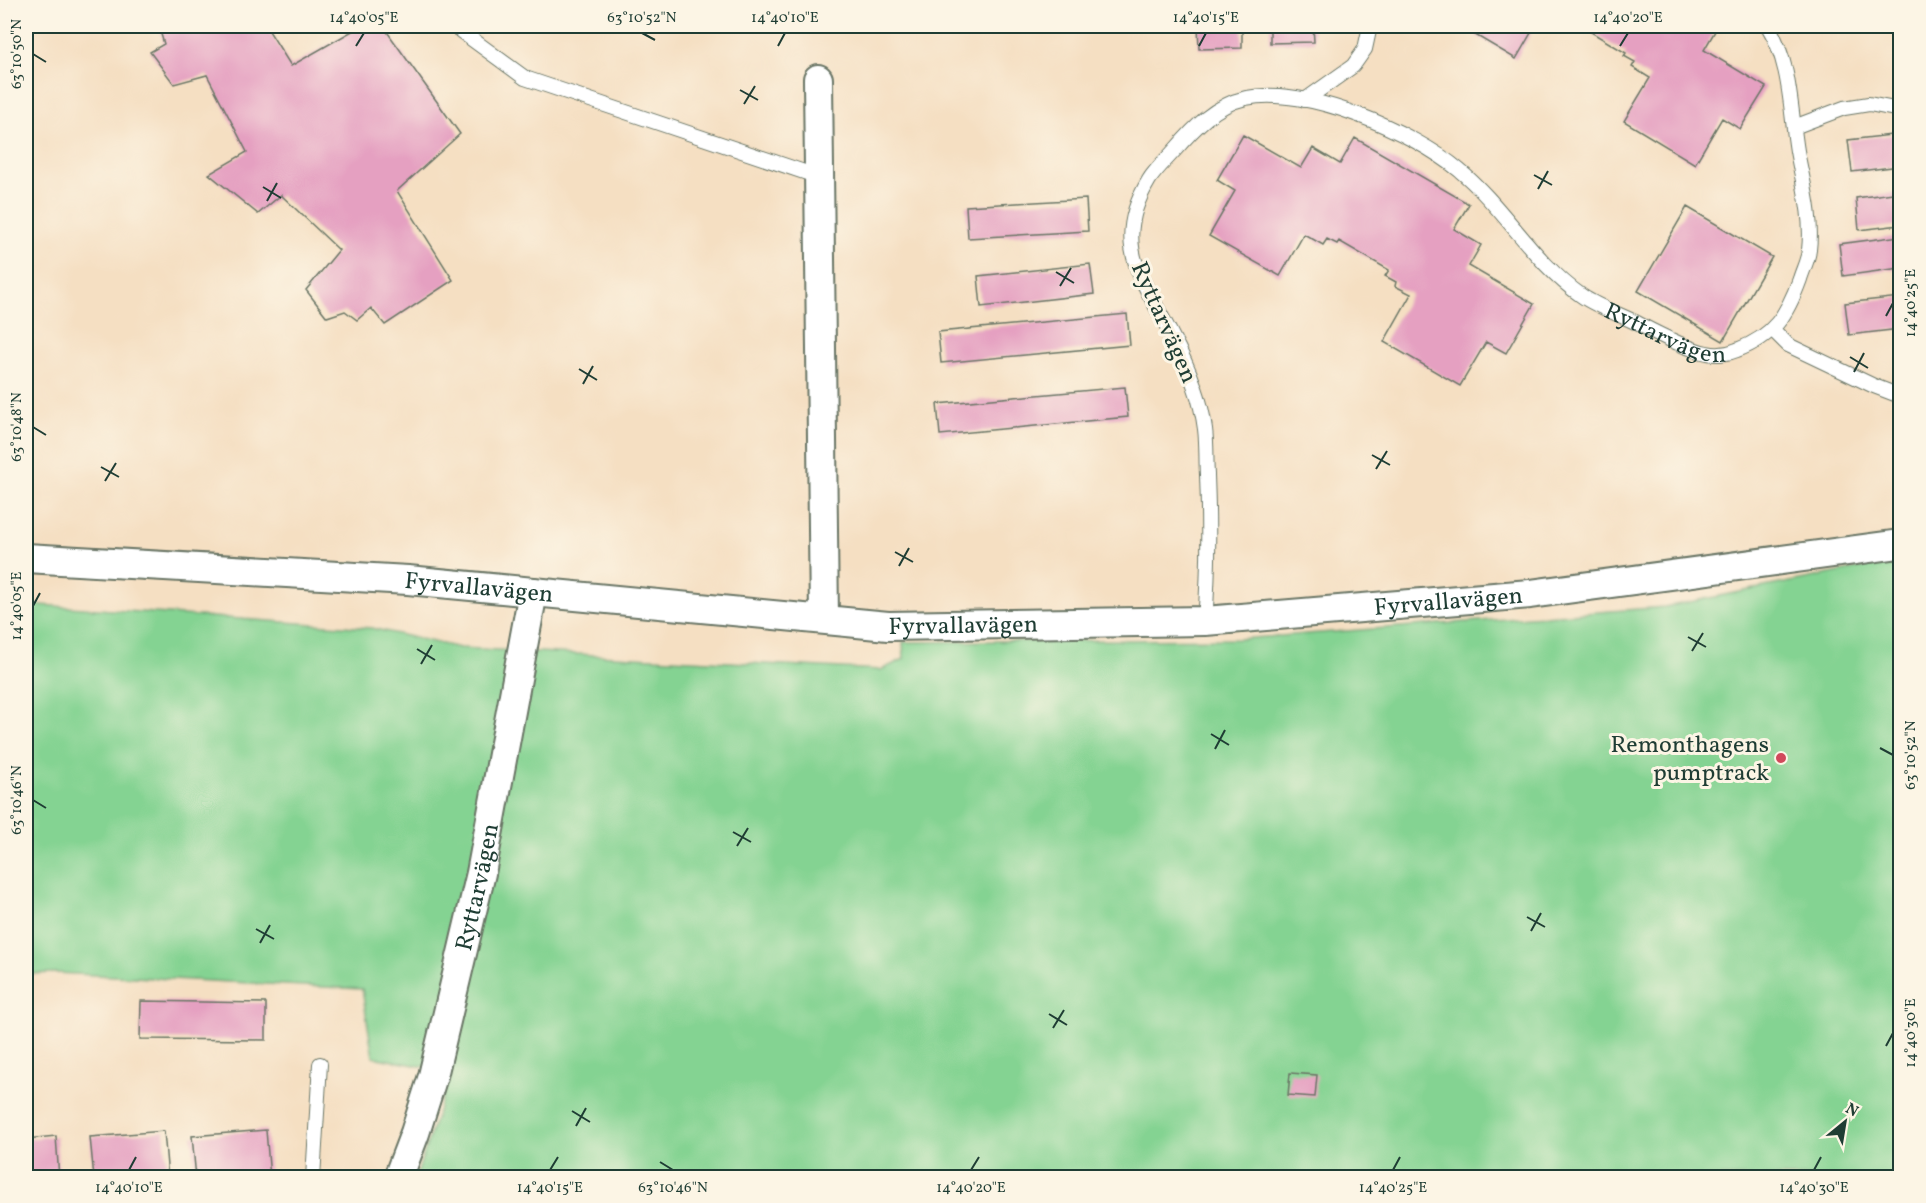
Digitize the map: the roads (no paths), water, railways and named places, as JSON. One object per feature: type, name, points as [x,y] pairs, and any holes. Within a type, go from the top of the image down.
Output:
[{"type":"street","points":[[818,79],[824,619]]},
{"type":"street","name":"Fyrvallavägen","points":[[26,558],[408,579],[888,626],[1204,621],[1530,594],[1900,544]]},
{"type":"street","name":"Ryttarvägen","points":[[398,1178],[433,1076],[478,883],[525,645],[533,592]]},
{"type":"lane","points":[[454,26],[525,78],[819,177]]},
{"type":"lane","points":[[1305,100],[1353,66],[1365,49],[1370,26]]},
{"type":"lane","name":"Ryttarvägen","points":[[1204,621],[1209,514],[1205,429],[1196,390],[1173,338],[1138,274],[1130,238],[1135,206],[1150,177],[1199,122],[1218,110],[1243,99],[1269,95],[1305,100],[1349,112],[1395,129],[1429,148],[1460,170],[1539,257],[1583,297],[1665,337],[1708,354],[1730,353],[1754,344],[1773,330],[1791,303],[1809,253],[1810,226],[1786,75],[1779,44],[1768,26]]},
{"type":"lane","points":[[1794,127],[1844,108],[1869,104],[1900,110]]},
{"type":"lane","points":[[1773,330],[1788,345],[1874,387],[1900,396]]},
{"type":"lane","points":[[313,1178],[320,1064]]},
{"type":"place","name":"Remonthagens pumptrack","points":[[1781,758]]}]
